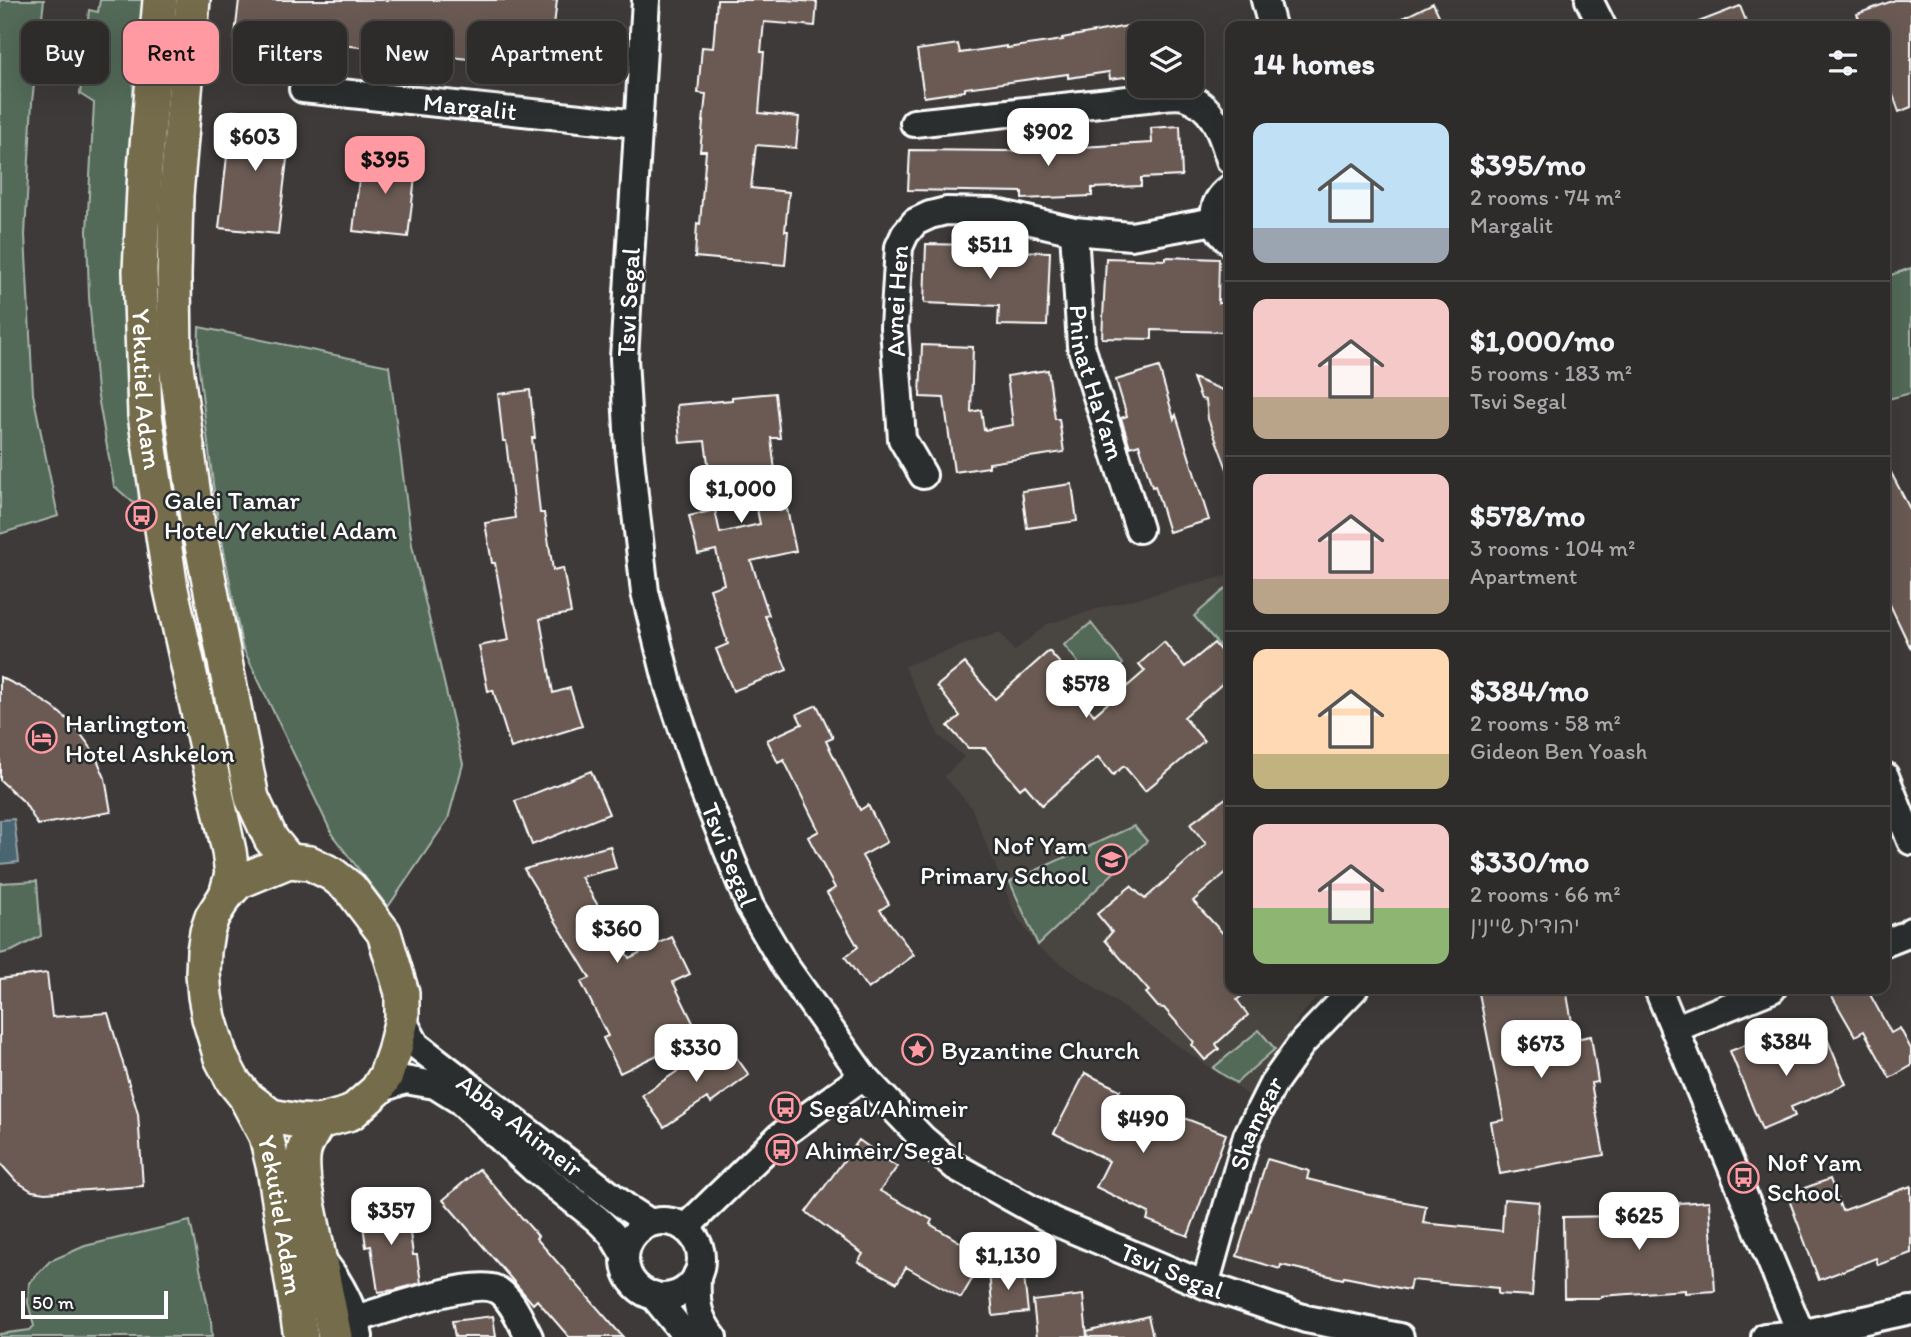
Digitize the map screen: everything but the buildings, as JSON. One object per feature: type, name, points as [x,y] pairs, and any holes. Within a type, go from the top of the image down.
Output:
[{"type":"main road","name":"Yekutiel Adam","points":[[160,0],[145,169],[141,271],[145,415],[171,589],[229,852],[232,874],[226,895]]},
{"type":"main road","name":"Yekutiel Adam","points":[[193,0],[176,195],[175,359],[198,524],[252,798],[271,839],[289,861]]},
{"type":"main road","points":[[289,861],[310,863],[332,874],[350,888],[384,933],[402,993],[402,1019],[386,1075],[377,1090],[351,1112],[319,1122],[271,1116],[246,1097],[233,1081],[221,1058],[205,996],[203,973],[207,932],[212,917],[238,882],[289,861]]},
{"type":"main road","name":"Yekutiel Adam","points":[[246,1097],[266,1136],[274,1169],[301,1337]]},
{"type":"main road","name":"Yekutiel Adam","points":[[319,1122],[307,1140],[301,1159],[304,1183],[319,1256],[350,1331]]},
{"type":"street","name":"Tsvi Segal","points":[[646,0],[624,358],[629,447],[645,592],[669,688],[702,789],[750,906],[785,966],[863,1076],[923,1139],[957,1167],[1054,1221],[1205,1285],[1306,1319],[1400,1337]]},
{"type":"street","points":[[1265,0],[1271,21]]},
{"type":"street","points":[[1589,0],[1600,21]]},
{"type":"street","name":"Margalit","points":[[303,89],[638,124]]},
{"type":"street","points":[[914,123],[1182,95],[1205,107],[1221,129],[1225,143]]},
{"type":"street","points":[[1223,231],[1215,211],[1217,202],[1225,192]]},
{"type":"street","name":"Avnei Hen","points":[[923,475],[902,439],[894,327],[899,247],[915,222],[946,211],[993,212],[1074,231],[1130,236],[1223,231]]},
{"type":"street","name":"Pninat HaYam","points":[[1074,231],[1081,346],[1139,529]]},
{"type":"street","points":[[1890,788],[1911,841]]},
{"type":"street","points":[[1890,941],[1911,931]]},
{"type":"street","name":"Shamgar","points":[[1205,1285],[1247,1136],[1273,1084],[1303,1042],[1349,994]]},
{"type":"street","points":[[1660,994],[1801,1334]]},
{"type":"street","points":[[1674,1029],[1760,994]]},
{"type":"street","name":"Abba Ahimeir","points":[[402,1019],[416,1045],[650,1223]]},
{"type":"street","points":[[685,1228],[779,1137],[863,1076]]},
{"type":"street","name":"Abba Ahimeir","points":[[377,1090],[405,1080],[435,1085],[459,1100],[533,1168],[597,1219],[612,1234],[625,1256]]},
{"type":"street","points":[[697,1276],[678,1293],[668,1296],[645,1292],[635,1285],[628,1274],[625,1256],[627,1246],[640,1228],[650,1223],[670,1221],[685,1228],[693,1236],[701,1258],[696,1303],[713,1337]]},
{"type":"street","points":[[350,1331],[466,1287],[494,1288],[513,1305],[529,1337]]},
{"type":"street","points":[[653,1295],[687,1337]]},
{"type":"street","points":[[1765,1337],[1801,1334],[1911,1310]]},
{"type":"shaded area","name":"Nof Yam Primary School","points":[[1225,576],[1225,994],[1320,994],[1300,1016],[1251,1097],[1037,947],[1014,912],[971,807],[944,776],[964,757],[939,736],[904,666],[1000,632],[1014,651],[1047,624]]},
{"type":"green space","points":[[0,0],[44,0],[42,21],[21,21],[21,84],[34,84],[25,235],[33,394],[58,516],[0,534]]},
{"type":"green space","points":[[100,0],[147,0],[144,21],[123,21],[123,84],[134,84],[133,94],[140,114],[141,458],[138,507],[114,486],[97,391],[89,297],[87,231],[94,103],[80,94],[81,84],[109,84],[109,21],[88,21],[89,10],[98,12]]},
{"type":"green space","points":[[1911,268],[1911,393],[1890,399],[1890,275]]},
{"type":"green space","points":[[199,327],[389,366],[412,545],[463,764],[448,819],[388,907],[333,836],[242,646],[216,508],[198,362]]},
{"type":"green space","points":[[1225,589],[1225,652],[1194,616]]},
{"type":"green space","points":[[1091,623],[1123,664],[1096,685],[1064,645]]},
{"type":"green space","points":[[1134,826],[1147,841],[1038,945],[1010,882]]},
{"type":"green space","points":[[37,881],[41,936],[0,954],[0,883]]},
{"type":"green space","points":[[1259,1030],[1275,1049],[1236,1083],[1213,1068]]},
{"type":"green space","points":[[190,1221],[212,1337],[0,1337],[0,1334],[30,1330],[34,1326],[28,1303],[29,1283],[50,1261],[85,1246]]},
{"type":"water","points":[[14,819],[19,862],[0,864],[0,820]]},
{"type":"place","name":"Galei Tamar Hotel/Yekutiel Adam","points":[[141,515]]},
{"type":"place","name":"Harlington Hotel Ashkelon","points":[[42,738]]},
{"type":"place","name":"Nof Yam Primary School","points":[[1111,860]]},
{"type":"place","name":"Byzantine Church","points":[[918,1050]]},
{"type":"place","name":"Segal/Ahimeir","points":[[786,1108]]},
{"type":"place","name":"Ahimeir/Segal","points":[[782,1150]]},
{"type":"place","name":"Nof Yam School","points":[[1744,1177]]}]
